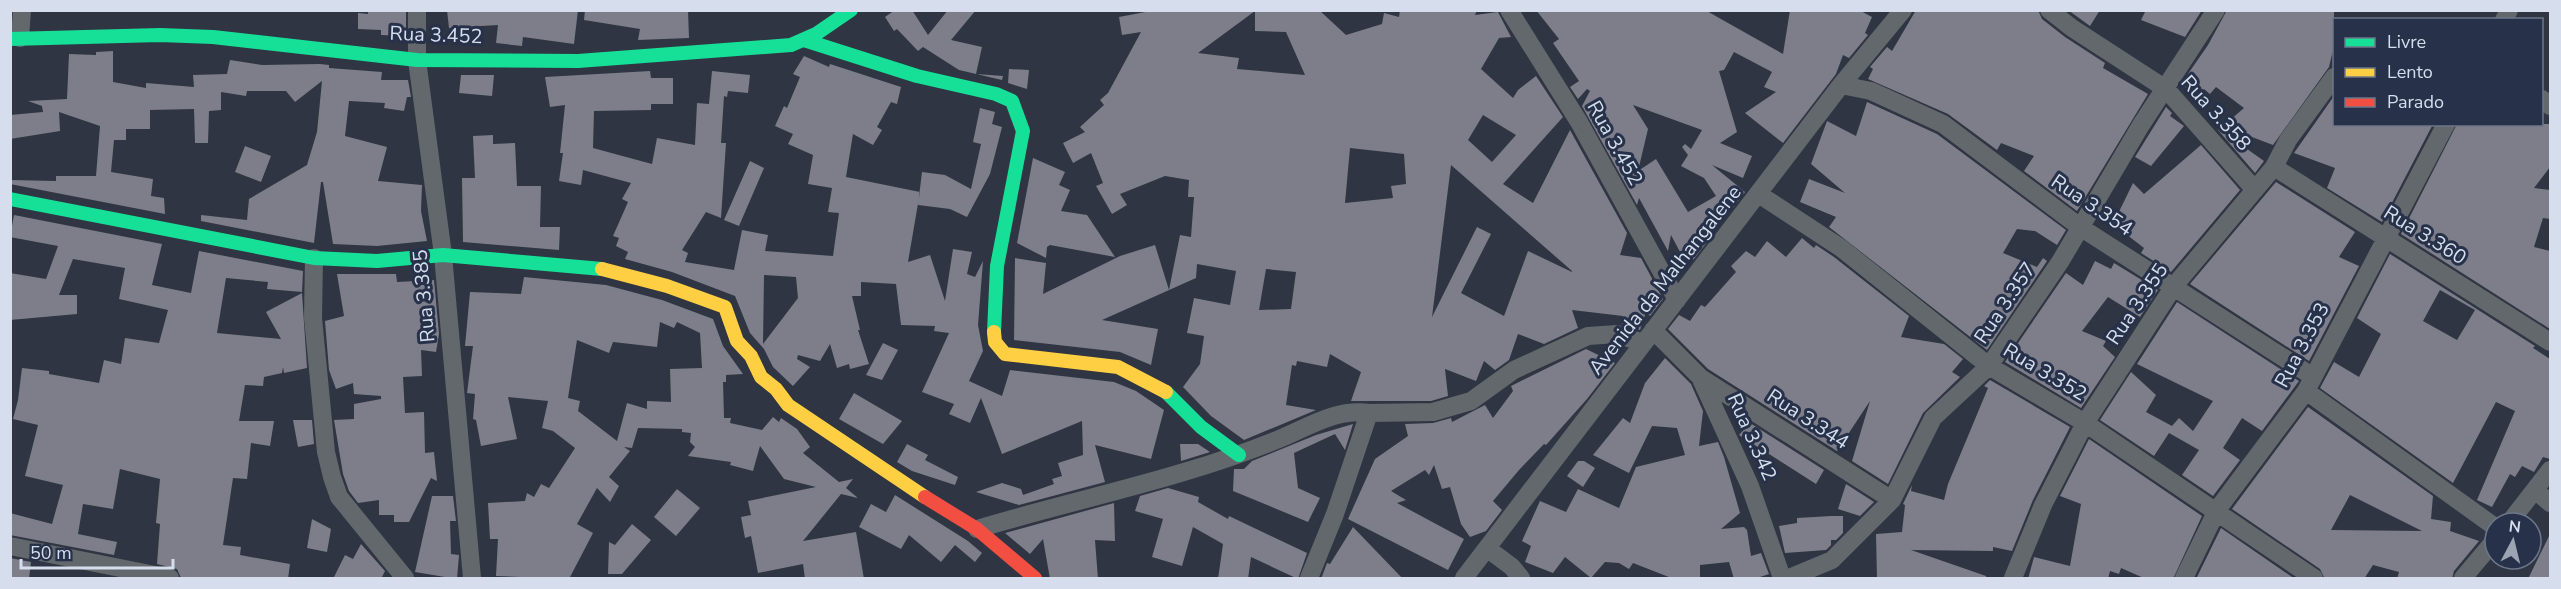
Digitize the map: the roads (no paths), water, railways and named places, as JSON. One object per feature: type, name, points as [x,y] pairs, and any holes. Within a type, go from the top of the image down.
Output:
[{"type":"street","points":[[15,39],[22,10]]},
{"type":"street","name":"Rua 3.385","points":[[417,10],[417,60],[443,255],[472,579]]},
{"type":"street","name":"Rua 3.452","points":[[15,39],[160,35],[202,37],[417,60],[578,61],[791,45],[804,40],[851,10]]},
{"type":"street","name":"Rua 3.452","points":[[1509,10],[1579,122],[1677,300]]},
{"type":"street","name":"Avenida da Malhangalene","points":[[1464,579],[1648,336],[1760,195],[1841,85],[1903,10]]},
{"type":"street","name":"Rua 3.358","points":[[2049,10],[2072,28],[2166,89],[2255,189]]},
{"type":"street","name":"Rua 3.357","points":[[1789,579],[1833,560],[1892,500],[1933,417],[1989,366],[2060,262],[2141,124],[2216,10]]},
{"type":"street","points":[[804,40],[917,76],[996,94],[1012,101],[1023,131],[997,266],[993,326],[995,342],[1005,354],[1118,367],[1143,378],[1175,399],[1201,427],[1239,455]]},
{"type":"street","name":"Rua 3.355","points":[[2013,579],[2043,505],[2085,423],[2174,286],[2274,167],[2288,140],[2333,78]]},
{"type":"street","name":"Rua 3.354","points":[[1841,85],[1871,91],[1942,124],[2080,227],[2174,286],[2309,383],[2483,518]]},
{"type":"street","name":"Rua 3.353","points":[[2184,579],[2217,510],[2309,383],[2445,126]]},
{"type":"street","name":"Rua 3.360","points":[[2274,167],[2550,342]]},
{"type":"street","name":"Rua 3.352","points":[[1760,195],[1840,248],[1989,366],[2085,423],[2217,510],[2314,579]]},
{"type":"street","points":[[10,199],[314,258],[377,261],[443,255],[609,270],[667,286],[725,307],[736,341],[751,356],[761,376],[776,389],[788,405],[872,463],[977,529],[1035,579]]},
{"type":"street","points":[[314,258],[313,318],[327,452],[332,477],[339,497],[405,579]]},
{"type":"street","points":[[977,529],[1050,507],[1146,484],[1239,455],[1344,411],[1386,415],[1434,412],[1471,401],[1514,370],[1588,336],[1617,334],[1648,336]]},
{"type":"street","name":"Rua 3.342","points":[[1648,336],[1700,377],[1750,486],[1782,579]]},
{"type":"street","name":"Rua 3.344","points":[[1700,377],[1892,500]]},
{"type":"street","points":[[1309,579],[1335,514],[1369,413]]},
{"type":"street","points":[[2518,511],[2550,470]]},
{"type":"street","points":[[2535,490],[2550,503]]},
{"type":"street","points":[[10,546],[170,579]]},
{"type":"street","points":[[1488,549],[1512,567],[1521,579]]},
{"type":"street","points":[[2463,579],[2483,555]]}]
